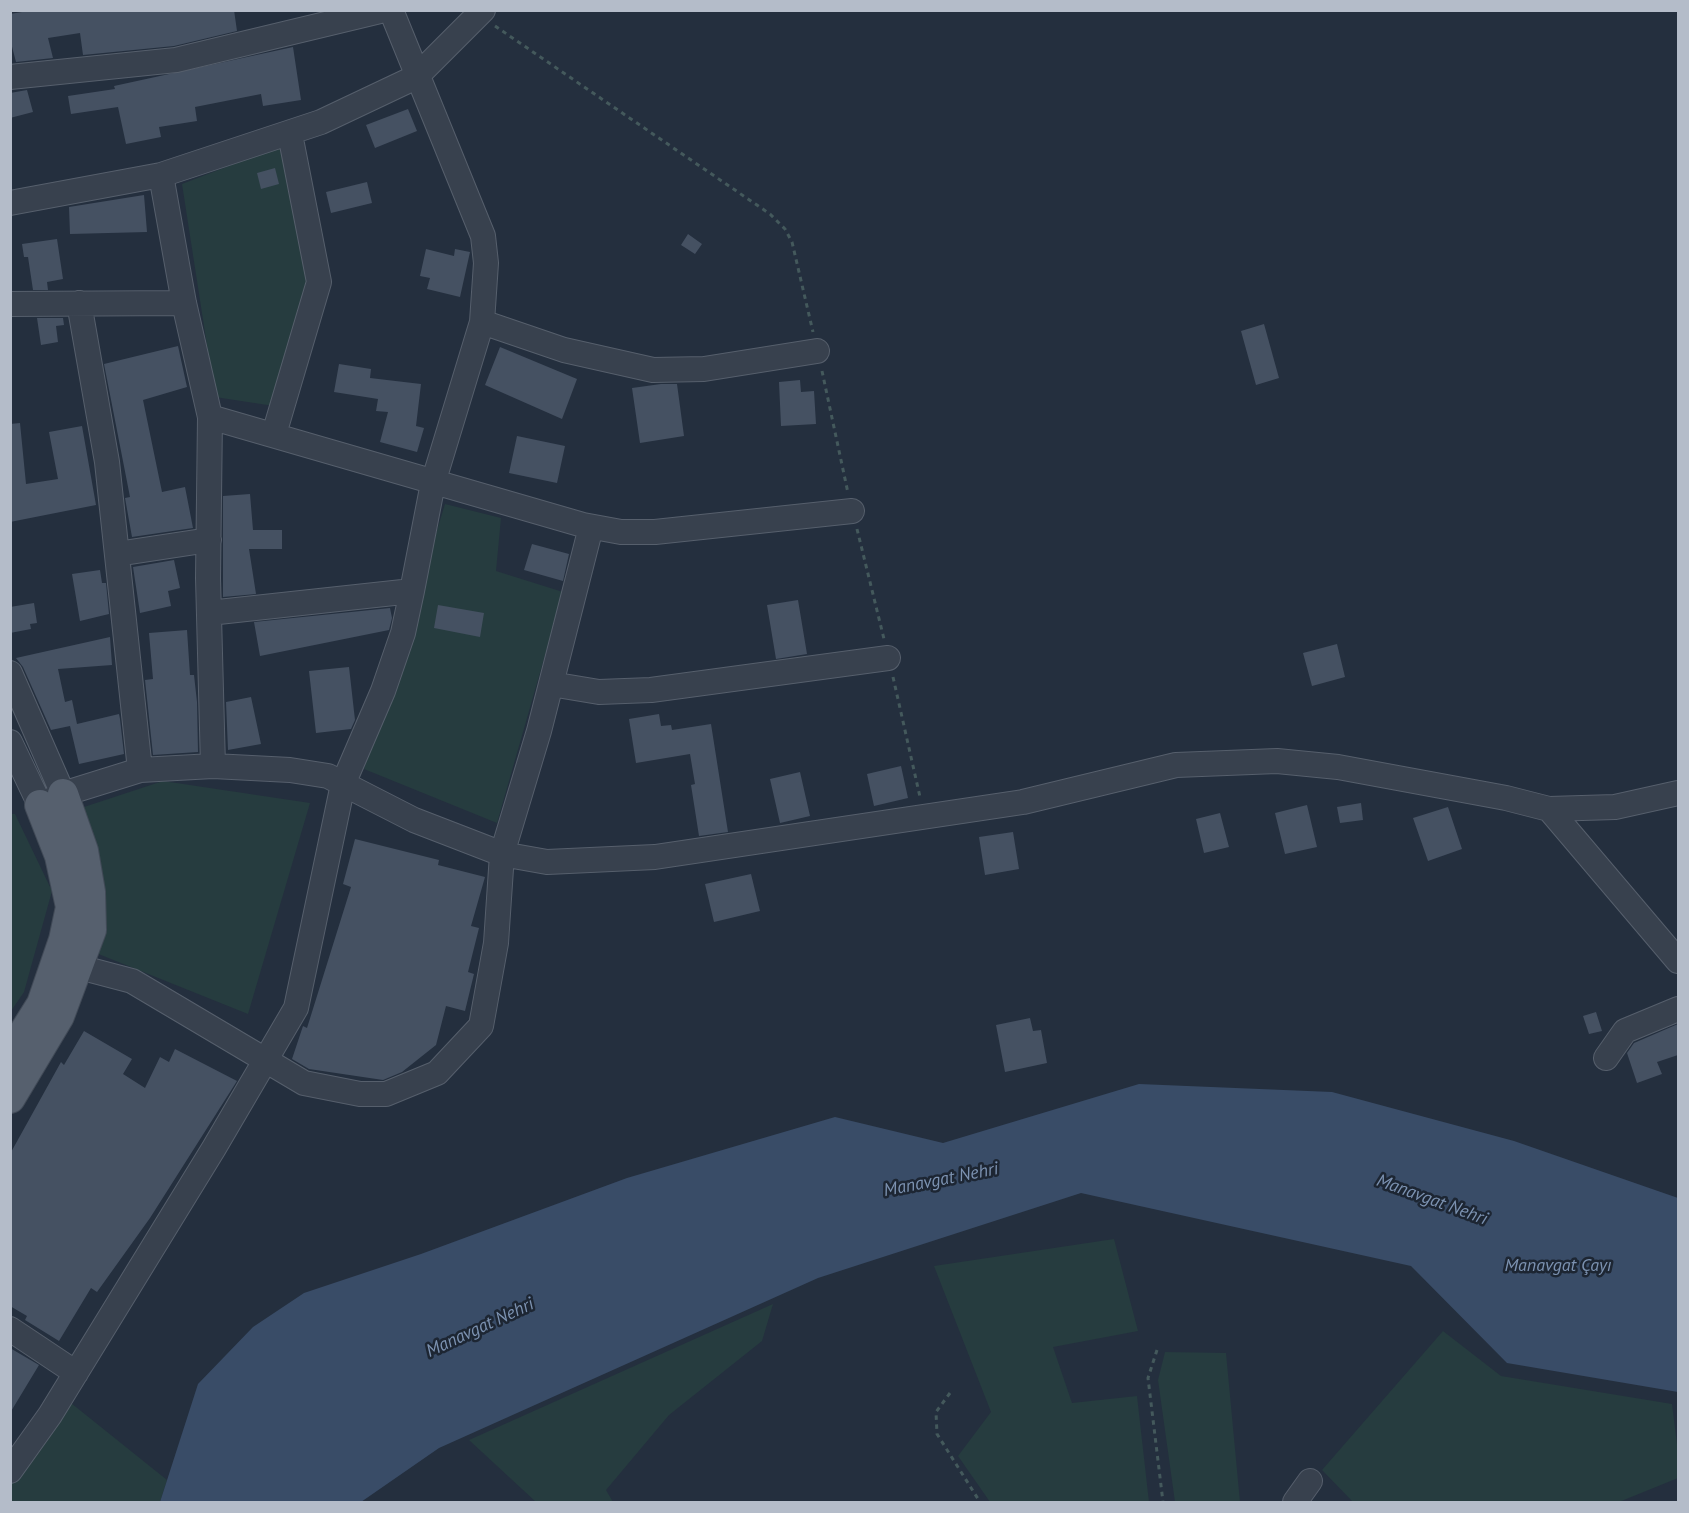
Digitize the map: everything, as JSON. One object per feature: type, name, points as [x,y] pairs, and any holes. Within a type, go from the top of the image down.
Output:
[{"type":"main road","points":[[10,1098],[59,1017],[91,930],[90,892],[83,851],[52,800]]},
{"type":"main road","points":[[10,1055],[42,1004],[64,940],[71,907],[60,856],[52,800]]},
{"type":"street","points":[[10,77],[176,60],[384,10]]},
{"type":"street","points":[[10,1471],[76,1372],[267,1061],[296,1008],[343,784],[382,691],[403,633],[433,483],[482,322],[486,263],[483,236],[416,77],[391,10]]},
{"type":"street","points":[[10,203],[161,175],[290,134],[416,77],[481,13]]},
{"type":"street","points":[[274,434],[319,282],[290,134]]},
{"type":"street","points":[[161,175],[184,303],[210,417],[209,613],[213,766]]},
{"type":"street","points":[[79,303],[108,462],[140,770]]},
{"type":"street","points":[[10,304],[184,303]]},
{"type":"street","points":[[482,322],[564,350],[653,370],[704,369],[818,351]]},
{"type":"street","points":[[210,417],[274,434],[433,483],[591,527],[621,532],[655,532],[852,511]]},
{"type":"street","points":[[79,967],[132,981],[304,1083],[360,1094],[386,1094],[437,1073],[481,1026],[495,943],[502,854],[551,684],[591,527]]},
{"type":"street","points":[[117,554],[209,540]]},
{"type":"street","points":[[209,613],[412,591]]},
{"type":"street","points":[[551,684],[599,692],[651,690],[888,658]]},
{"type":"street","points":[[10,673],[52,800]]},
{"type":"street","points":[[10,742],[52,800]]},
{"type":"street","points":[[52,800],[140,770],[213,766],[290,770],[328,776],[414,820],[502,854],[547,862],[655,856],[1023,802],[1176,765],[1277,761],[1338,766],[1506,798],[1549,809],[1615,807],[1678,793]]},
{"type":"street","points":[[1549,809],[1678,961]]},
{"type":"street","points":[[1606,1058],[1625,1031],[1678,1009]]},
{"type":"street","points":[[10,1329],[76,1372]]},
{"type":"path","points":[[481,13],[539,59],[770,214],[785,229],[796,253],[852,511],[925,817]]},
{"type":"path","points":[[1157,1350],[1148,1378],[1163,1503]]},
{"type":"path","points":[[950,1393],[936,1412],[937,1434],[980,1503]]},
{"type":"green space","points":[[278,147],[287,162],[312,283],[274,406],[215,397],[182,184]]},
{"type":"green space","points":[[445,504],[501,518],[496,571],[563,592],[497,823],[364,769]]},
{"type":"green space","points":[[163,781],[310,803],[248,1014],[96,953],[101,874],[84,807]]},
{"type":"green space","points":[[11,814],[15,814],[52,891],[24,992],[11,1011]]},
{"type":"green space","points":[[1114,1239],[1138,1331],[1053,1347],[1072,1403],[1137,1396],[1149,1502],[990,1502],[958,1456],[991,1412],[934,1266]]},
{"type":"green space","points":[[773,1304],[762,1341],[669,1415],[606,1490],[613,1502],[536,1502],[469,1440]]},
{"type":"green space","points":[[1443,1331],[1501,1376],[1672,1404],[1678,1452],[1678,1478],[1619,1502],[1353,1502],[1322,1470]]},
{"type":"green space","points":[[1165,1352],[1226,1353],[1240,1502],[1175,1502],[1158,1380]]},
{"type":"green space","points":[[66,1399],[167,1480],[160,1502],[11,1502],[10,1483]]},
{"type":"water","name":"Manavgat Çayı","points":[[1139,1084],[1332,1092],[1514,1141],[1678,1198],[1678,1392],[1507,1363],[1411,1266],[1081,1193],[818,1278],[439,1448],[361,1502],[160,1502],[198,1384],[253,1327],[304,1293],[421,1254],[627,1178],[835,1117],[943,1143]]},
{"type":"building","points":[[34,10],[234,10],[237,31],[174,46],[83,55],[80,33],[48,38],[53,58],[16,62],[10,39],[10,14]]},
{"type":"building","points":[[293,47],[301,100],[263,106],[261,94],[195,107],[197,121],[159,127],[161,137],[126,144],[118,107],[71,114],[68,96],[115,89],[114,86]]},
{"type":"building","points":[[27,90],[33,112],[10,118],[10,93]]},
{"type":"building","points":[[408,109],[417,131],[375,148],[366,125]]},
{"type":"building","points":[[275,168],[279,184],[261,189],[257,173]]},
{"type":"building","points":[[367,182],[372,203],[331,213],[326,192]]},
{"type":"building","points":[[144,195],[147,232],[70,234],[69,207]]},
{"type":"building","points":[[688,234],[702,244],[695,254],[681,245]]},
{"type":"building","points":[[57,239],[63,279],[47,282],[48,290],[33,290],[28,257],[24,257],[22,244]]},
{"type":"building","points":[[426,249],[454,256],[455,249],[470,252],[460,297],[427,289],[430,278],[420,276]]},
{"type":"building","points":[[37,318],[63,318],[64,325],[56,326],[58,342],[41,345]]},
{"type":"building","points":[[1264,324],[1279,378],[1256,385],[1241,331]]},
{"type":"building","points":[[178,346],[187,387],[143,400],[162,492],[185,487],[193,528],[132,537],[125,498],[130,497],[104,364]]},
{"type":"building","points":[[500,347],[577,379],[562,419],[485,385]]},
{"type":"building","points":[[339,364],[371,369],[370,378],[421,384],[416,426],[424,428],[417,452],[380,442],[388,412],[376,411],[378,399],[334,392]]},
{"type":"building","points":[[800,380],[801,392],[814,391],[816,424],[781,426],[779,382]]},
{"type":"building","points":[[677,384],[684,436],[640,443],[632,388]]},
{"type":"building","points":[[20,423],[26,484],[58,479],[49,432],[82,426],[96,505],[10,522],[10,424]]},
{"type":"building","points":[[517,436],[565,446],[557,483],[509,473]]},
{"type":"building","points":[[250,494],[253,530],[282,530],[282,549],[249,549],[256,594],[223,597],[223,496]]},
{"type":"building","points":[[532,544],[569,554],[563,581],[524,570]]},
{"type":"building","points":[[174,560],[180,588],[168,591],[171,606],[140,613],[133,567]]},
{"type":"building","points":[[100,570],[102,583],[106,583],[109,614],[80,621],[72,574]]},
{"type":"building","points":[[798,600],[807,654],[776,659],[767,605]]},
{"type":"building","points":[[34,603],[37,623],[30,624],[31,629],[10,633],[10,607]]},
{"type":"building","points":[[438,605],[484,613],[480,637],[434,628]]},
{"type":"building","points":[[390,608],[392,618],[389,630],[260,656],[254,622]]},
{"type":"building","points":[[187,630],[190,675],[194,675],[197,702],[198,752],[153,755],[145,680],[153,679],[149,633]]},
{"type":"building","points":[[110,637],[112,665],[58,669],[65,702],[72,700],[77,724],[119,714],[124,754],[79,764],[70,726],[51,730],[23,667],[16,658]]},
{"type":"building","points":[[1337,644],[1345,677],[1312,686],[1303,653]]},
{"type":"building","points":[[349,667],[355,720],[351,729],[316,733],[309,671]]},
{"type":"building","points":[[251,697],[261,744],[228,750],[226,702]]},
{"type":"building","points":[[659,714],[661,726],[671,725],[672,730],[711,724],[728,832],[699,836],[691,785],[695,784],[690,754],[636,763],[629,719]]},
{"type":"building","points":[[901,766],[908,798],[874,806],[867,774]]},
{"type":"building","points":[[800,772],[810,816],[780,823],[770,779]]},
{"type":"building","points":[[1361,803],[1363,820],[1340,823],[1337,807]]},
{"type":"building","points":[[1307,805],[1317,847],[1285,854],[1275,813]]},
{"type":"building","points":[[1448,807],[1462,849],[1428,861],[1413,818]]},
{"type":"building","points":[[1220,813],[1229,847],[1204,853],[1196,819]]},
{"type":"building","points":[[1013,832],[1019,869],[985,875],[979,837]]},
{"type":"building","points":[[355,839],[439,860],[438,865],[485,877],[471,926],[479,928],[468,972],[474,974],[465,1011],[446,1006],[436,1045],[402,1072],[383,1080],[309,1069],[292,1059],[303,1026],[307,1028],[351,887],[343,884]]},
{"type":"building","points":[[751,874],[760,911],[714,922],[705,884]]},
{"type":"building","points":[[1596,1012],[1602,1031],[1589,1034],[1583,1016]]},
{"type":"building","points":[[1030,1018],[1033,1031],[1041,1030],[1047,1063],[1005,1072],[996,1025]]},
{"type":"building","points":[[1678,1024],[1678,1055],[1657,1062],[1662,1074],[1637,1083],[1627,1053],[1634,1043]]},
{"type":"building","points":[[84,1031],[132,1059],[123,1074],[145,1088],[160,1057],[169,1062],[175,1049],[237,1081],[150,1218],[97,1292],[91,1288],[59,1341],[25,1320],[27,1316],[10,1306],[10,1154],[61,1062],[64,1065]]},
{"type":"building","points":[[10,1348],[39,1365],[10,1413]]},
{"type":"water label","name":"Manavgat Nehri","points":[[941,1180]]},
{"type":"water label","name":"Manavgat Nehri","points":[[1432,1200]]},
{"type":"water label","name":"Manavgat Nehri","points":[[480,1328]]}]
